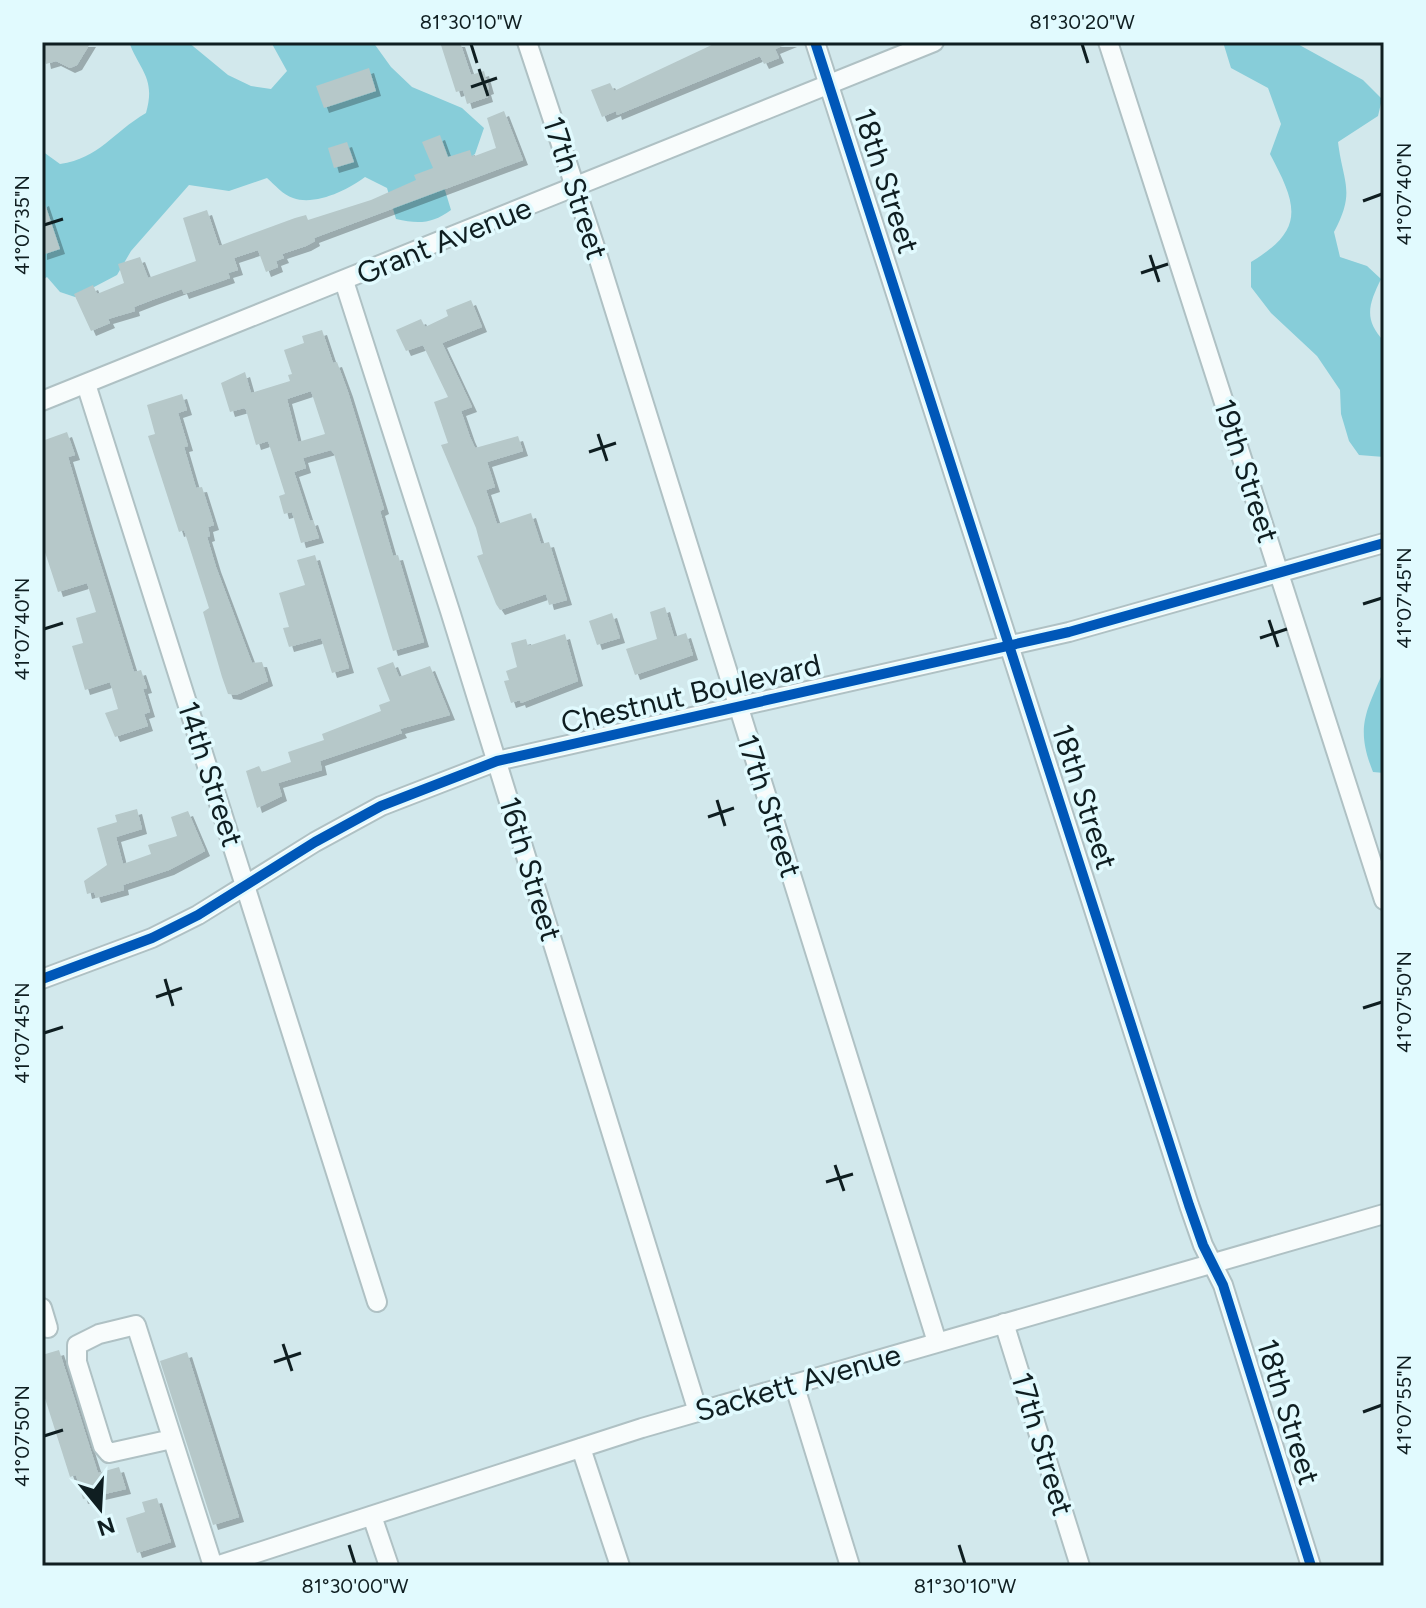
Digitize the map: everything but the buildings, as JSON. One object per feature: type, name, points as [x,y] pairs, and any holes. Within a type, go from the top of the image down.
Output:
[{"type":"street","name":"17th Street","points":[[527,42],[937,1342]]},
{"type":"street","name":"18th Street","points":[[815,42],[1194,1218],[1232,1313],[1311,1566]]},
{"type":"street","name":"Grant Avenue","points":[[42,401],[934,42]]},
{"type":"street","name":"19th Street","points":[[1108,42],[1384,900]]},
{"type":"street","name":"16th Street","points":[[344,281],[497,761],[698,1412]]},
{"type":"street","name":"14th Street","points":[[86,384],[377,1302]]},
{"type":"street","name":"Chestnut Boulevard","points":[[42,979],[145,941],[198,915],[381,806],[497,761],[1010,646],[1384,543]]},
{"type":"street","name":"Sackett Avenue","points":[[214,1566],[698,1412],[1384,1214]]},
{"type":"street","points":[[42,1308],[48,1328]]},
{"type":"street","name":"17th Street","points":[[1004,1323],[1080,1566]]},
{"type":"street","points":[[172,1439],[109,1453],[103,1446],[77,1362],[77,1345],[136,1325],[214,1566]]},
{"type":"street","points":[[794,1384],[850,1566]]},
{"type":"street","points":[[581,1448],[620,1566]]},
{"type":"street","points":[[372,1516],[389,1566]]},
{"type":"shaded area","points":[[129,42],[188,42],[228,75],[251,86],[271,89],[287,71],[271,42],[373,42],[391,67],[412,87],[462,108],[484,128],[475,154],[453,168],[444,187],[451,210],[437,218],[418,222],[396,219],[387,188],[365,177],[341,191],[311,200],[289,197],[267,178],[229,191],[189,185],[131,251],[117,275],[75,297],[60,292],[47,277],[42,280],[42,151],[60,164],[74,161],[96,150],[146,113],[148,83]]},
{"type":"shaded area","points":[[1223,42],[1294,42],[1363,80],[1382,99],[1378,116],[1338,142],[1346,196],[1334,232],[1340,257],[1367,266],[1381,279],[1370,311],[1373,326],[1384,341],[1384,457],[1359,455],[1349,441],[1341,414],[1340,390],[1317,356],[1271,313],[1251,287],[1251,262],[1281,238],[1291,215],[1290,202],[1270,154],[1281,124],[1268,88],[1231,68]]},
{"type":"shaded area","points":[[1384,670],[1384,773],[1373,772],[1364,731],[1368,709]]},
{"type":"cycle path","points":[[815,42],[1189,1205],[1203,1245],[1223,1285],[1311,1566]]},
{"type":"cycle path","points":[[42,979],[152,938],[198,915],[315,842],[381,806],[497,761],[1069,632],[1384,543]]}]
